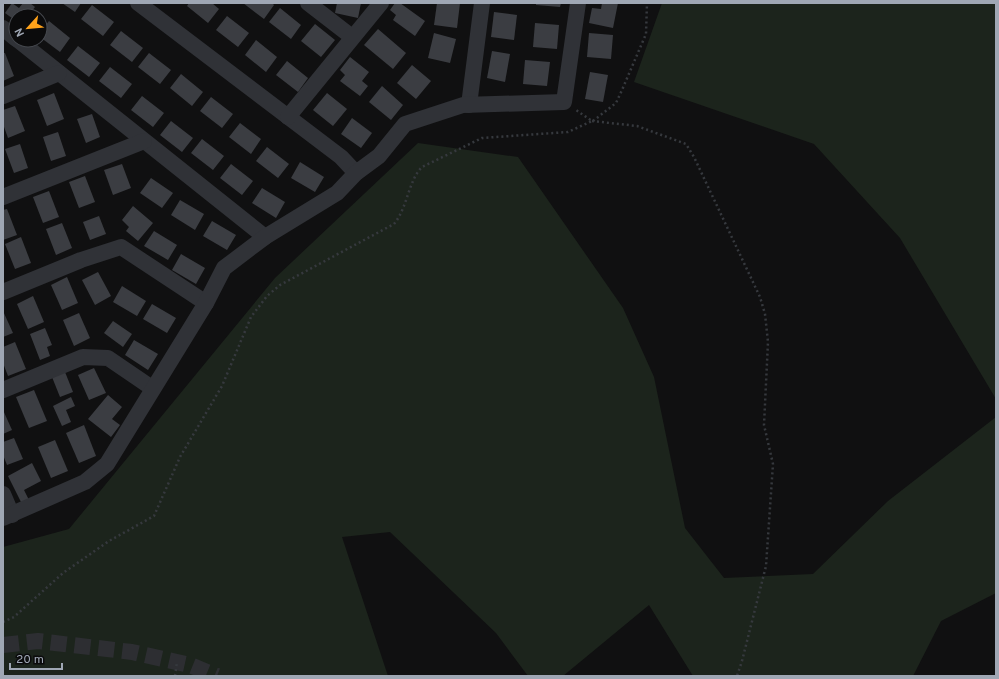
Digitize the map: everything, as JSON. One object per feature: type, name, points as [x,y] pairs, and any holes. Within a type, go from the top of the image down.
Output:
[{"type":"street","points":[[138,3],[341,157],[356,172]]},
{"type":"street","points":[[308,3],[352,37]]},
{"type":"street","points":[[288,118],[352,37],[382,3]]},
{"type":"street","points":[[469,105],[482,3]]},
{"type":"street","points":[[3,494],[7,517],[85,482],[107,464],[152,388],[206,303],[224,268],[265,238],[337,193],[356,172],[379,156],[405,124],[463,105],[564,102],[578,3]]},
{"type":"street","points":[[28,48],[265,238]]},
{"type":"street","points":[[3,96],[59,73]]},
{"type":"street","points":[[3,197],[144,140]]},
{"type":"street","points":[[3,292],[81,260],[121,247],[206,303]]},
{"type":"street","points":[[3,390],[83,357],[108,358],[152,388]]},
{"type":"path","points":[[3,622],[14,617],[70,568],[109,541],[154,516],[180,457],[222,386],[251,317],[267,296],[280,285],[394,224],[405,208],[417,173],[422,167],[482,138],[568,132],[592,121],[616,103],[646,34],[647,3]]},
{"type":"path","points":[[564,102],[592,121],[637,126],[686,144],[694,156],[760,297],[765,314],[768,342],[764,425],[773,464],[766,566],[737,676]]},
{"type":"path","points":[[175,676],[177,662]]},
{"type":"shaded area","points":[[662,3],[996,3],[996,399],[900,238],[814,144],[634,82]]},
{"type":"shaded area","points":[[418,143],[518,157],[623,308],[654,377],[685,528],[724,578],[813,574],[888,501],[996,417],[996,593],[941,621],[913,676],[693,676],[649,605],[563,676],[528,676],[496,633],[390,532],[342,537],[388,676],[3,676],[3,547],[69,529],[275,278]]},
{"type":"building","points":[[12,3],[19,8],[8,8]]},
{"type":"building","points":[[23,3],[30,3],[35,7],[19,8]]},
{"type":"building","points":[[62,3],[81,3],[75,12]]},
{"type":"building","points":[[189,3],[212,3],[219,9],[208,23],[187,6]]},
{"type":"building","points":[[243,3],[272,3],[274,5],[264,19]]},
{"type":"building","points":[[337,3],[361,3],[358,18],[335,13]]},
{"type":"building","points":[[395,3],[400,3],[425,21],[415,36],[393,20],[396,15],[390,10]]},
{"type":"building","points":[[437,3],[460,3],[457,28],[434,25]]},
{"type":"building","points":[[536,3],[561,3],[560,7],[536,5]]},
{"type":"building","points":[[602,3],[618,3],[613,28],[589,23],[592,8],[601,9]]},
{"type":"building","points":[[92,5],[114,22],[103,36],[81,19]]},
{"type":"building","points":[[280,8],[301,25],[291,39],[269,22]]},
{"type":"building","points":[[494,12],[517,15],[514,40],[491,37]]},
{"type":"building","points":[[227,16],[249,33],[238,47],[216,30]]},
{"type":"building","points":[[49,21],[70,38],[60,52],[48,43]]},
{"type":"building","points":[[535,23],[559,25],[557,49],[533,47]]},
{"type":"building","points":[[315,24],[335,40],[321,57],[301,41]]},
{"type":"building","points":[[378,29],[406,53],[393,69],[364,45]]},
{"type":"building","points":[[121,31],[143,48],[132,62],[110,45]]},
{"type":"building","points":[[434,33],[456,39],[450,63],[428,58]]},
{"type":"building","points":[[589,33],[613,35],[611,59],[587,57]]},
{"type":"building","points":[[256,40],[277,57],[266,72],[245,55]]},
{"type":"building","points":[[78,46],[100,63],[89,77],[67,60]]},
{"type":"building","points":[[492,51],[510,54],[505,82],[487,78]]},
{"type":"building","points":[[3,53],[5,53],[14,76],[3,81]]},
{"type":"building","points":[[149,53],[171,70],[160,84],[138,67]]},
{"type":"building","points":[[350,57],[369,72],[362,81],[368,86],[360,96],[340,81],[345,75],[340,70]]},
{"type":"building","points":[[525,60],[550,62],[547,86],[523,84]]},
{"type":"building","points":[[287,61],[308,78],[298,92],[276,75]]},
{"type":"building","points":[[412,65],[431,81],[416,99],[397,83]]},
{"type":"building","points":[[110,67],[132,84],[121,98],[99,81]]},
{"type":"building","points":[[590,72],[608,75],[603,102],[585,99]]},
{"type":"building","points":[[181,74],[203,92],[192,106],[170,88]]},
{"type":"building","points":[[382,86],[403,105],[391,120],[369,102]]},
{"type":"building","points":[[54,93],[64,119],[47,126],[37,100]]},
{"type":"building","points":[[327,93],[347,109],[333,126],[313,110]]},
{"type":"building","points":[[142,96],[164,113],[153,127],[131,110]]},
{"type":"building","points":[[211,97],[233,114],[222,128],[200,111]]},
{"type":"building","points":[[15,106],[25,131],[8,138],[3,124],[3,110]]},
{"type":"building","points":[[92,114],[100,137],[86,143],[77,119]]},
{"type":"building","points":[[352,118],[372,133],[361,148],[341,134]]},
{"type":"building","points":[[171,121],[193,138],[182,152],[160,135]]},
{"type":"building","points":[[240,123],[261,139],[251,154],[229,137]]},
{"type":"building","points":[[58,132],[66,156],[51,161],[43,137]]},
{"type":"building","points":[[202,139],[224,156],[213,170],[191,153]]},
{"type":"building","points":[[20,144],[28,168],[14,173],[5,149]]},
{"type":"building","points":[[267,147],[289,164],[278,178],[256,161]]},
{"type":"building","points":[[300,162],[324,177],[315,192],[291,178]]},
{"type":"building","points":[[122,164],[131,188],[113,195],[104,170]]},
{"type":"building","points":[[231,164],[253,181],[242,195],[220,178]]},
{"type":"building","points":[[85,176],[95,202],[79,208],[69,182]]},
{"type":"building","points":[[151,178],[173,193],[162,208],[140,193]]},
{"type":"building","points":[[262,188],[285,202],[276,218],[252,203]]},
{"type":"building","points":[[49,191],[59,217],[43,223],[33,197]]},
{"type":"building","points":[[180,200],[204,214],[195,230],[171,215]]},
{"type":"building","points":[[133,206],[153,223],[138,241],[126,231],[129,227],[122,220]]},
{"type":"building","points":[[7,209],[17,235],[3,240],[3,210]]},
{"type":"building","points":[[99,216],[106,234],[90,240],[83,222]]},
{"type":"building","points":[[212,221],[236,235],[227,250],[203,236]]},
{"type":"building","points":[[62,223],[72,248],[56,255],[46,229]]},
{"type":"building","points":[[154,231],[177,245],[168,260],[144,246]]},
{"type":"building","points":[[21,237],[31,263],[15,269],[5,244]]},
{"type":"building","points":[[181,254],[205,268],[196,284],[172,270]]},
{"type":"building","points":[[98,272],[111,296],[95,305],[82,280]]},
{"type":"building","points":[[67,277],[78,303],[62,310],[51,285]]},
{"type":"building","points":[[122,286],[146,301],[137,316],[113,302]]},
{"type":"building","points":[[33,296],[44,322],[28,329],[17,304]]},
{"type":"building","points":[[152,304],[176,318],[167,333],[143,319]]},
{"type":"building","points":[[3,311],[13,333],[3,337]]},
{"type":"building","points":[[79,313],[90,338],[74,346],[63,320]]},
{"type":"building","points":[[113,321],[132,334],[123,347],[104,333]]},
{"type":"building","points":[[45,328],[52,345],[47,347],[50,356],[40,360],[30,334]]},
{"type":"building","points":[[134,340],[158,354],[148,370],[125,355]]},
{"type":"building","points":[[15,342],[26,369],[8,376],[3,363],[3,347]]},
{"type":"building","points":[[94,368],[106,393],[89,400],[78,375]]},
{"type":"building","points":[[65,372],[73,392],[60,397],[52,377]]},
{"type":"building","points":[[34,390],[47,421],[29,428],[16,397]]},
{"type":"building","points":[[108,395],[122,407],[112,419],[120,425],[111,437],[88,419]]},
{"type":"building","points":[[71,397],[75,406],[66,410],[71,422],[62,426],[53,406]]},
{"type":"building","points":[[3,410],[12,430],[3,434]]},
{"type":"building","points":[[84,425],[96,456],[79,463],[66,433]]},
{"type":"building","points":[[14,438],[23,459],[7,465],[3,455],[3,442]]},
{"type":"building","points":[[55,440],[68,471],[51,478],[38,447]]},
{"type":"building","points":[[32,463],[41,481],[24,490],[29,500],[22,504],[8,476]]},
{"type":"tunnel","points":[[3,645],[38,641],[132,652],[190,665],[217,676]]}]
